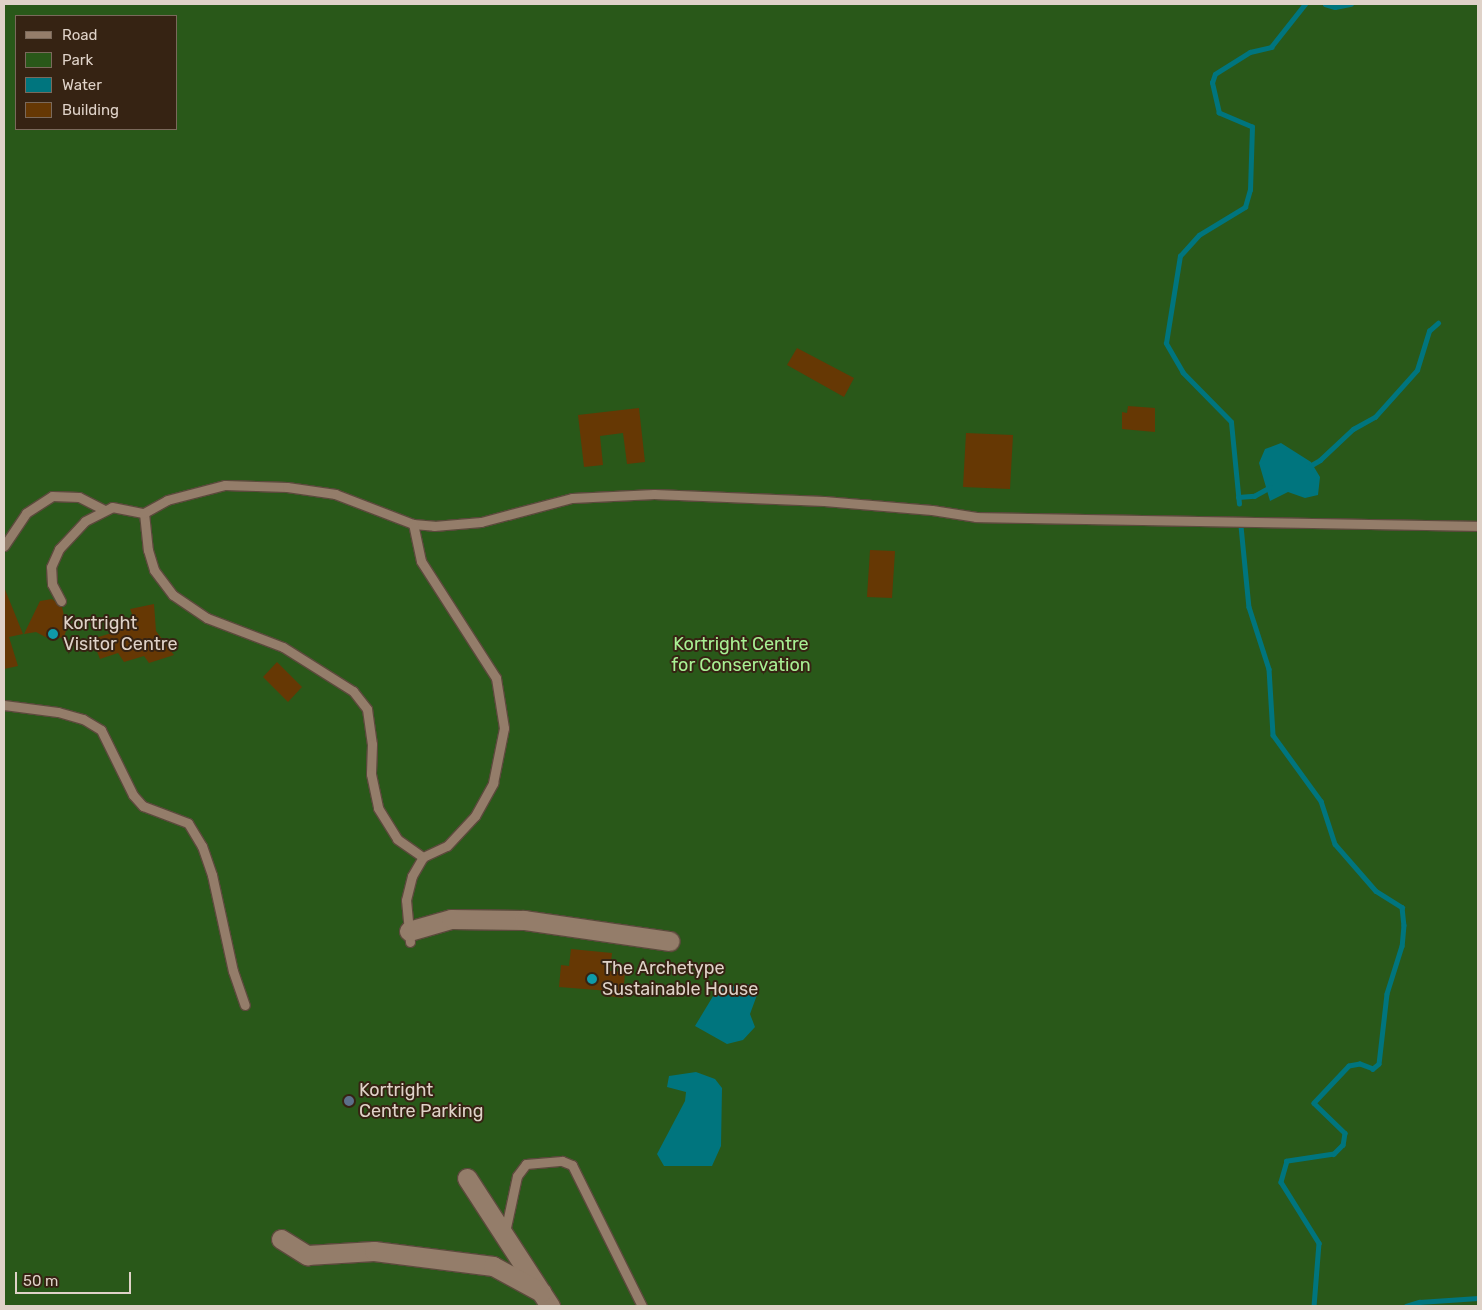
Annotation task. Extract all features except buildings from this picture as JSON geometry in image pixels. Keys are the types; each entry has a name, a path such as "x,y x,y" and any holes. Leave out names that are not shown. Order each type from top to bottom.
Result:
{"street":[{"path":"410,936 451,919 524,920 669,940"},
{"path":"467,1178 546,1299"},
{"path":"281,1239 307,1255 374,1251 493,1266 546,1299"}],"lane":[{"path":"60,601 52,584 51,567 59,549 85,521 104,510 119,508 144,513 167,500 196,490 249,484 335,494 413,524 460,526 572,498 654,494 824,501 932,510 976,517 1478,526"},
{"path":"4,546 26,513 52,496 79,497 104,510"},
{"path":"144,513 148,550 154,570 173,595 207,618 284,646 353,690 367,709 372,744 371,774 378,808 397,839 423,857"},
{"path":"410,936 406,900 412,876 423,857 447,846 475,816 493,783 504,728 496,678 421,561 413,524"},
{"path":"4,705 58,712 83,720 101,730 133,795 144,806 188,823 202,846 212,875 233,971 245,1005"},
{"path":"504,1233 517,1176 526,1164 562,1161 572,1165 642,1306"}],"green space":[{"name":"Kortright Centre for Conservation","path":"4,4 1478,4 1478,1306 4,1306"}],"water":[{"path":"1281,443 1311,462 1320,477 1318,495 1305,498 1288,492 1270,501 1259,463 1265,449"},
{"path":"748,984 757,995 750,1014 755,1027 743,1040 727,1044 695,1026 718,988"},
{"path":"696,1072 715,1079 722,1088 721,1146 712,1166 664,1166 657,1154 685,1101 686,1092 667,1087 669,1076"}],"waterway":[{"path":"1239,504 1231,422 1183,373 1166,343 1180,256 1199,235 1245,207 1250,190 1252,127 1219,113 1212,83 1215,74 1250,52 1271,47 1305,4"},
{"path":"1325,4 1335,7 1351,4"},
{"path":"1308,467 1320,460 1353,429 1375,417 1417,370 1429,331 1438,323"},
{"path":"1238,497 1254,496 1270,487"},
{"path":"1241,526 1249,607 1269,669 1273,735 1321,801 1335,844 1376,891 1402,907 1404,925 1402,946 1387,994 1379,1064 1373,1069 1360,1064 1349,1066 1314,1103 1345,1133 1343,1145 1334,1154 1287,1161 1281,1182 1319,1243 1314,1306"},
{"path":"1406,1306 1419,1302 1478,1298"}],"place":[{"name":"Kortright Visitor Centre","path":"53,634"},
{"name":"The Archetype Sustainable House","path":"592,979"},
{"name":"Kortright Centre Parking","path":"349,1101"}]}
